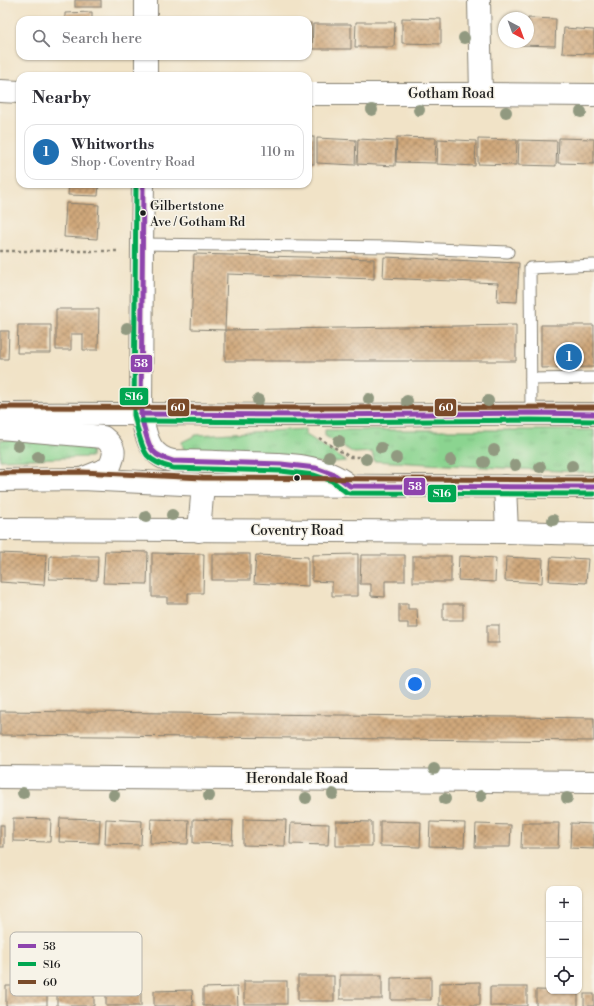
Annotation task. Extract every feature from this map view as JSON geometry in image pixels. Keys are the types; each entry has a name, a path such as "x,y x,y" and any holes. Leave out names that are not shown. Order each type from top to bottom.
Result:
{"main road":[{"path":"146,0 146,16"},
{"path":"479,0 481,94"},
{"path":"146,60 146,72"},
{"path":"0,91 16,92"},
{"name":"Gotham Road","path":"312,94 594,95"},
{"path":"143,188 141,414 149,443 154,451 168,460 173,461 282,464 316,468 335,475 355,486"},
{"path":"0,414 594,414"},
{"path":"0,428 103,437 110,442 114,449 114,458 109,468 82,479"},
{"path":"0,480 82,479 203,485 594,487"},
{"path":"199,531 203,485"},
{"path":"505,486 507,532"},
{"name":"Coventry Road","path":"0,529 507,532 594,534"},
{"name":"Herondale Road","path":"0,777 594,782"}],"lane":[{"path":"142,248 382,247 508,252"},
{"path":"530,413 530,268 594,265"},
{"path":"530,379 594,378"}],"path":[{"path":"0,251 142,248"},
{"path":"313,415 314,435 350,457 362,457 355,486"}],"green space":[{"path":"305,429 305,434 346,461 323,463 184,451 182,442 196,435"},
{"path":"325,430 594,430 594,473 374,461 372,452 354,453 325,436"},
{"path":"0,440 92,443 91,457 0,460"}],"building":[{"path":"75,0 101,0 101,7 75,7"},
{"path":"92,12 92,16 65,16 65,13"},
{"path":"402,18 441,19 441,44 402,43"},
{"path":"534,18 556,19 555,46 534,45"},
{"path":"356,22 395,22 394,47 355,47"},
{"path":"313,24 351,24 351,49 312,49"},
{"path":"564,28 594,30 594,54 562,53"},
{"path":"312,137 314,137 314,164 312,164"},
{"path":"397,137 436,138 435,163 396,162"},
{"path":"317,138 356,140 355,165 317,163"},
{"path":"559,138 594,139 594,164 558,163"},
{"path":"358,139 396,141 395,166 357,164"},
{"path":"438,139 476,141 475,166 437,164"},
{"path":"478,139 517,140 516,165 478,164"},
{"path":"519,140 557,141 556,166 518,165"},
{"path":"69,188 99,188 98,196 68,195"},
{"path":"66,203 99,205 97,239 64,237"},
{"path":"194,254 374,259 374,279 227,274 225,330 191,329"},
{"path":"384,257 519,263 517,302 497,301 498,283 383,278"},
{"path":"56,309 99,309 98,350 83,350 83,334 71,334 71,350 56,350"},
{"path":"18,325 51,325 51,353 17,353"},
{"path":"516,325 516,361 225,361 225,330"},
{"path":"541,325 594,325 594,367 541,368"},
{"path":"0,331 9,331 8,359 0,359"},
{"path":"105,551 148,552 147,584 103,583"},
{"path":"0,553 46,555 44,585 0,582"},
{"path":"152,553 204,554 203,593 188,593 188,603 167,603 167,597 152,597"},
{"path":"212,554 250,554 250,580 212,580"},
{"path":"358,554 358,596 332,596 332,582 312,581 312,555"},
{"path":"256,555 308,557 308,586 254,583"},
{"path":"361,555 405,555 405,581 385,581 385,597 371,596 371,584 360,584"},
{"path":"50,556 98,556 97,580 49,579"},
{"path":"413,556 451,556 451,582 413,582"},
{"path":"459,556 496,558 495,582 458,580"},
{"path":"506,557 543,559 542,583 505,581"},
{"path":"551,557 588,559 586,583 549,581"},
{"path":"399,604 408,604 408,609 417,609 418,628 408,628 408,623 399,623"},
{"path":"443,604 463,604 463,620 443,620"},
{"path":"487,625 499,625 499,643 487,643"},
{"path":"0,711 594,718 594,741 0,735"},
{"path":"13,818 51,819 50,842 13,841"},
{"path":"60,818 100,819 99,843 59,842"},
{"path":"106,819 142,821 141,845 105,844"},
{"path":"151,819 189,820 188,844 150,843"},
{"path":"193,819 233,821 232,844 193,843"},
{"path":"243,819 286,820 285,846 243,845"},
{"path":"336,821 372,822 372,846 336,846"},
{"path":"380,821 421,822 420,847 380,846"},
{"path":"430,822 465,823 464,847 429,846"},
{"path":"291,823 329,824 328,845 290,844"},
{"path":"522,823 559,823 558,848 521,848"},
{"path":"571,823 594,824 594,849 570,848"},
{"path":"476,824 511,825 510,847 475,847"},
{"path":"0,825 4,825 4,847 0,847"},
{"path":"340,975 382,975 382,999 340,999"},
{"path":"298,976 334,976 334,1001 298,1001"},
{"path":"431,977 431,1000 391,1000 391,978"},
{"path":"244,981 287,981 287,1004 244,1004"},
{"path":"480,982 480,1005 439,1006 439,983"},
{"path":"6,986 10,986 10,996 47,996 47,1006 6,1006"},
{"path":"237,987 238,1006 203,1006 203,988"},
{"path":"490,987 527,987 527,1006 490,1006"},
{"path":"192,990 193,1006 154,1006 154,991"},
{"path":"536,990 546,990 546,994 578,994 578,1006 536,1006"},
{"path":"584,994 594,994 594,1006 584,1006"},
{"path":"57,996 94,996 94,1006 57,1006"},
{"path":"106,996 141,996 141,1006 106,1006"}],"transit line":[{"name":"S16","path":"136,188 134,415 142,446 152,460 173,468 281,471 314,475 332,481 349,493 594,494"},
{"name":"58","path":"143,188 141,414 149,444 157,455 173,461 281,464 316,468 335,475 350,486 594,487"},
{"name":"60","path":"0,407 594,407"},
{"name":"58","path":"141,414 594,414"},
{"name":"S16","path":"141,421 594,421"},
{"name":"60","path":"0,473 82,472 203,478 594,480"}],"place":[{"name":"Gilbertstone Ave / Gotham Rd","path":"143,213"},
{"name":"Whitworths","path":"569,357"}]}
